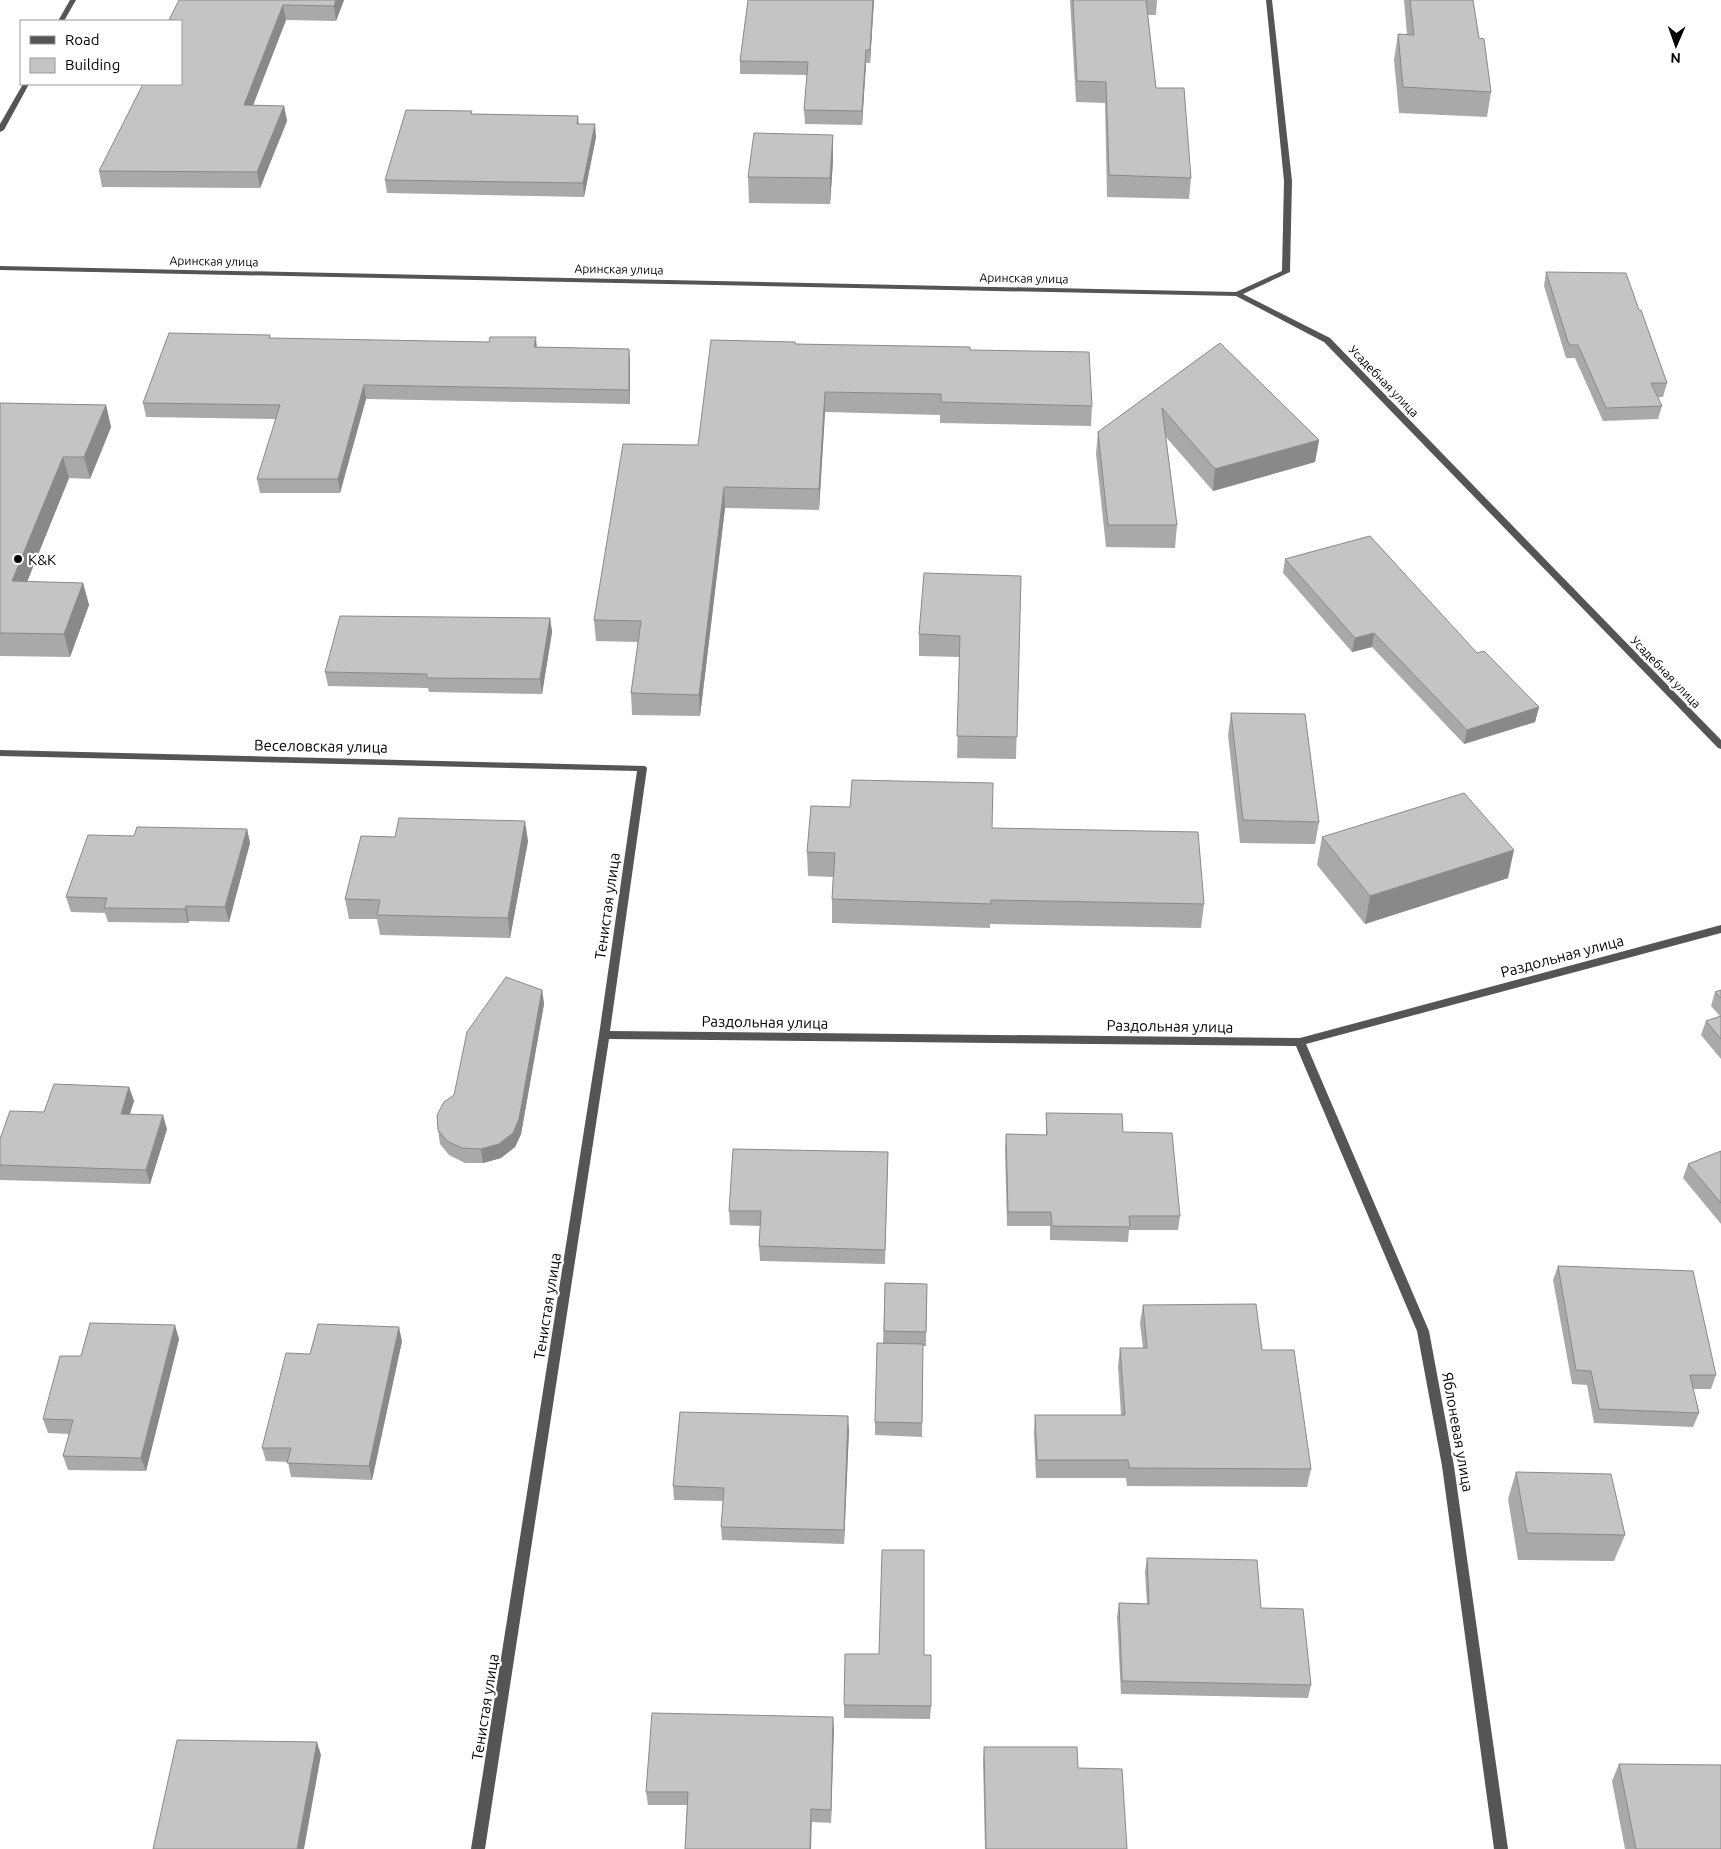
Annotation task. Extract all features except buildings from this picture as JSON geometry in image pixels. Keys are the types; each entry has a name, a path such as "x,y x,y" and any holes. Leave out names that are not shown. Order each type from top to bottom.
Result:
{"street":[{"path":"62,20 73,0"},
{"path":"1237,294 1286,272 1288,181 1269,0"},
{"path":"0,130 25,85"},
{"name":"Аринская улица","path":"0,268 1237,294"},
{"name":"Усадебная улица","path":"1237,294 1327,340 1721,746"},
{"name":"Веселовская улица","path":"0,753 642,768"},
{"name":"Тенистая улица","path":"478,1849 604,1035 642,768"},
{"name":"Раздольная улица","path":"604,1035 1300,1042 1721,929"},
{"name":"Яблоневая улица","path":"1300,1042 1423,1331 1448,1466 1501,1849"}],"place":[{"name":"K&K","path":"18,559"}]}
